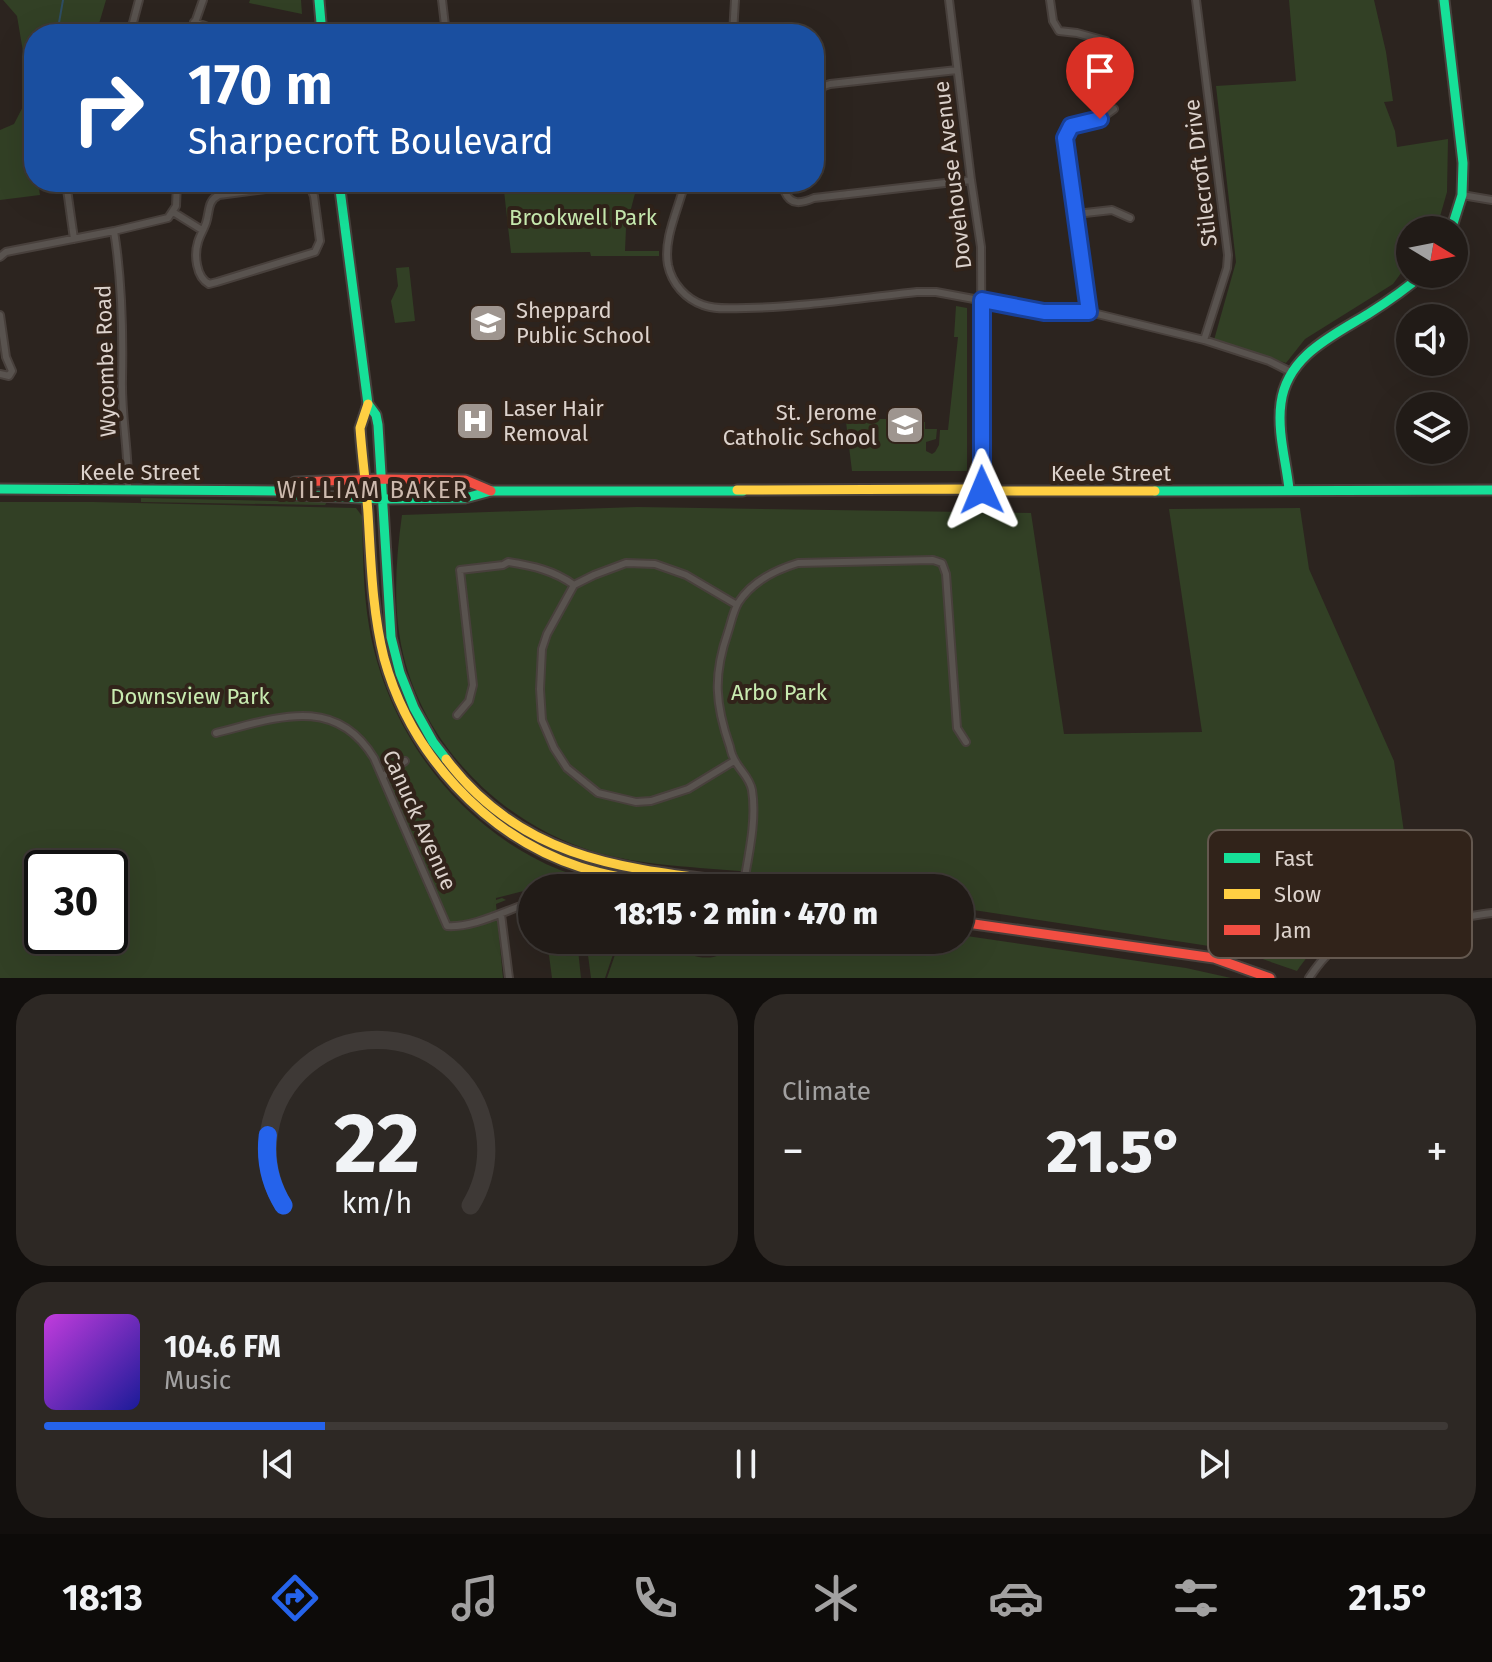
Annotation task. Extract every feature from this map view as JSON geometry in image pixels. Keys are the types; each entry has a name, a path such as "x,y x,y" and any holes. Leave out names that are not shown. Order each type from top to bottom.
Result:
{"main road":[{"path":"319,0 321,24"},
{"path":"1444,0 1463,163 1462,195 1455,216"},
{"path":"340,192 368,404 377,420 391,636 399,670 411,700 446,761 494,809 522,829 577,855 609,864 670,874"},
{"path":"1289,489 1281,406 1291,372 1320,341 1407,288"},
{"path":"368,404 360,428 373,591 379,637 405,713 438,765 489,818 532,846 578,866 609,874"},
{"name":"Keele Street","path":"279,491 295,482 381,479 465,480 491,491"},
{"name":"Keele Street","path":"0,489 279,491 295,495 383,499 465,498 491,491 1492,490"},
{"path":"974,924 1208,957"},
{"path":"1214,958 1270,978"}],"street":[{"path":"133,24 139,0"},
{"path":"200,24 194,22 203,0"},
{"path":"442,0 445,24"},
{"path":"734,24 735,0"},
{"name":"Dovehouse Avenue","path":"949,0 981,247 982,490"},
{"path":"1050,0 1053,21 1059,31 1106,41"},
{"name":"Stilecroft Drive","path":"1196,0 1228,255 1227,268 1204,340"},
{"path":"824,86 957,70"},
{"path":"1089,312 1065,138 1071,126 1100,119 1114,109"},
{"path":"785,192 791,201 800,203 814,198 971,180"},
{"path":"67,192 74,239"},
{"path":"0,257 6,252 168,218 173,212 177,192"},
{"path":"245,192 219,195 210,204 197,243 199,272 209,284 315,252 320,241 312,192"},
{"path":"682,192 667,247 668,261 677,286 702,305 719,308 789,307 926,292 1044,312 1089,312 1204,340 1269,361 1291,372"},
{"path":"1462,195 1492,200"},
{"path":"1076,214 1112,210 1130,218"},
{"path":"173,212 202,230"},
{"name":"Wycombe Road","path":"114,231 122,308 128,489"},
{"path":"0,315 6,357 12,371 9,376 0,374"},
{"path":"745,874 752,821 752,793 749,780 734,761 719,704 717,678 724,643 737,605 760,580 798,563 939,561 946,574 957,728 966,742"},
{"path":"457,715 469,701 473,685 460,570 508,562 550,571 574,585"},
{"path":"734,761 674,796 644,802 598,793 567,768 554,748 544,727 540,689 544,641 568,593 574,585 618,566 645,563 678,571 737,605"},
{"name":"Canuck Avenue","path":"216,733 270,719 305,715 333,720 347,727 367,746 383,776 447,926 455,927 501,914"},
{"path":"383,776 405,761"},
{"path":"509,978 501,914 518,907"},
{"path":"1472,915 1492,913"},
{"path":"1309,978 1325,958"}],"green space":[{"path":"3,0 106,0 99,24 24,24 24,57 17,16"},
{"path":"250,0 301,0 302,14 249,3"},
{"path":"1289,0 1374,0 1393,101 1384,102 1395,131 1397,147 1448,139 1447,192 1440,216 1396,216 1396,280 1393,284 1305,339 1286,363 1214,340 1236,262 1216,86 1296,81"},
{"path":"24,105 24,192 40,192 40,195 0,200 0,130 14,124"},
{"name":"Brookwell Park","path":"504,192 635,192 626,228 625,251 659,251 659,256 591,256 590,252 511,253"},
{"path":"409,267 415,321 395,323 391,301 398,286 396,268"},
{"path":"956,306 967,308 967,471 852,471 846,422 850,419 925,422 925,429 937,429 936,439 926,442 926,451 935,452 940,430 948,430 958,337 954,337"},
{"path":"141,498 327,502 325,505 141,502"},
{"name":"Downsview Park","path":"0,502 356,508 362,516 366,599 378,665 392,703 411,739 433,772 460,803 490,829 524,852 572,874 518,874 518,892 496,898 506,900 496,904 503,978 0,978"},
{"name":"Arbo Park","path":"637,507 1031,513 1064,734 1202,732 1169,509 1300,508 1309,569 1394,761 1404,830 1208,830 1208,946 974,910 974,874 760,874 630,860 592,851 555,837 490,794 462,766 438,734 419,700 405,663 396,596 402,515"},
{"path":"974,937 1186,968 1231,978 607,978 615,954 974,954"},
{"path":"549,954 578,954 581,978 552,978"},
{"path":"588,954 613,954 605,978 591,978"},
{"name":"Arbo Park","path":"1259,958 1307,958 1297,971"}],"waterway":[{"path":"59,24 63,0"}],"traffic: fast":[{"path":"319,0 321,24"},
{"path":"1444,0 1463,163 1462,195 1455,216"},
{"path":"340,192 368,404 376,415 378,425 391,637 400,673 414,708 446,759"},
{"path":"1289,489 1280,414 1285,387 1292,372 1326,339 1406,288"},
{"path":"0,489 279,491 295,495 383,499 465,498 491,491 743,491"},
{"path":"1155,491 1492,490"}],"traffic: slow":[{"path":"368,404 360,428 377,622 384,658 412,726 432,758 456,786 513,835 545,853 606,874"},
{"path":"737,490 1155,491"},
{"path":"446,759 480,796 516,825 555,845 596,859 671,874"}],"traffic: jam":[{"path":"279,491 295,482 381,479 465,480 491,491"},
{"path":"974,924 1208,957"},
{"path":"1214,958 1270,978"}],"place":[{"name":"Sheppard Public School","path":"488,323"},
{"name":"Laser Hair Removal","path":"475,421"},
{"name":"St. Jerome Catholic School","path":"905,425"}],"district":[{"name":"WILLIAM BAKER","path":"373,490"}],"route":[{"path":"982,490 982,300 1044,312 1089,312 1065,138 1071,126 1100,119"}]}
